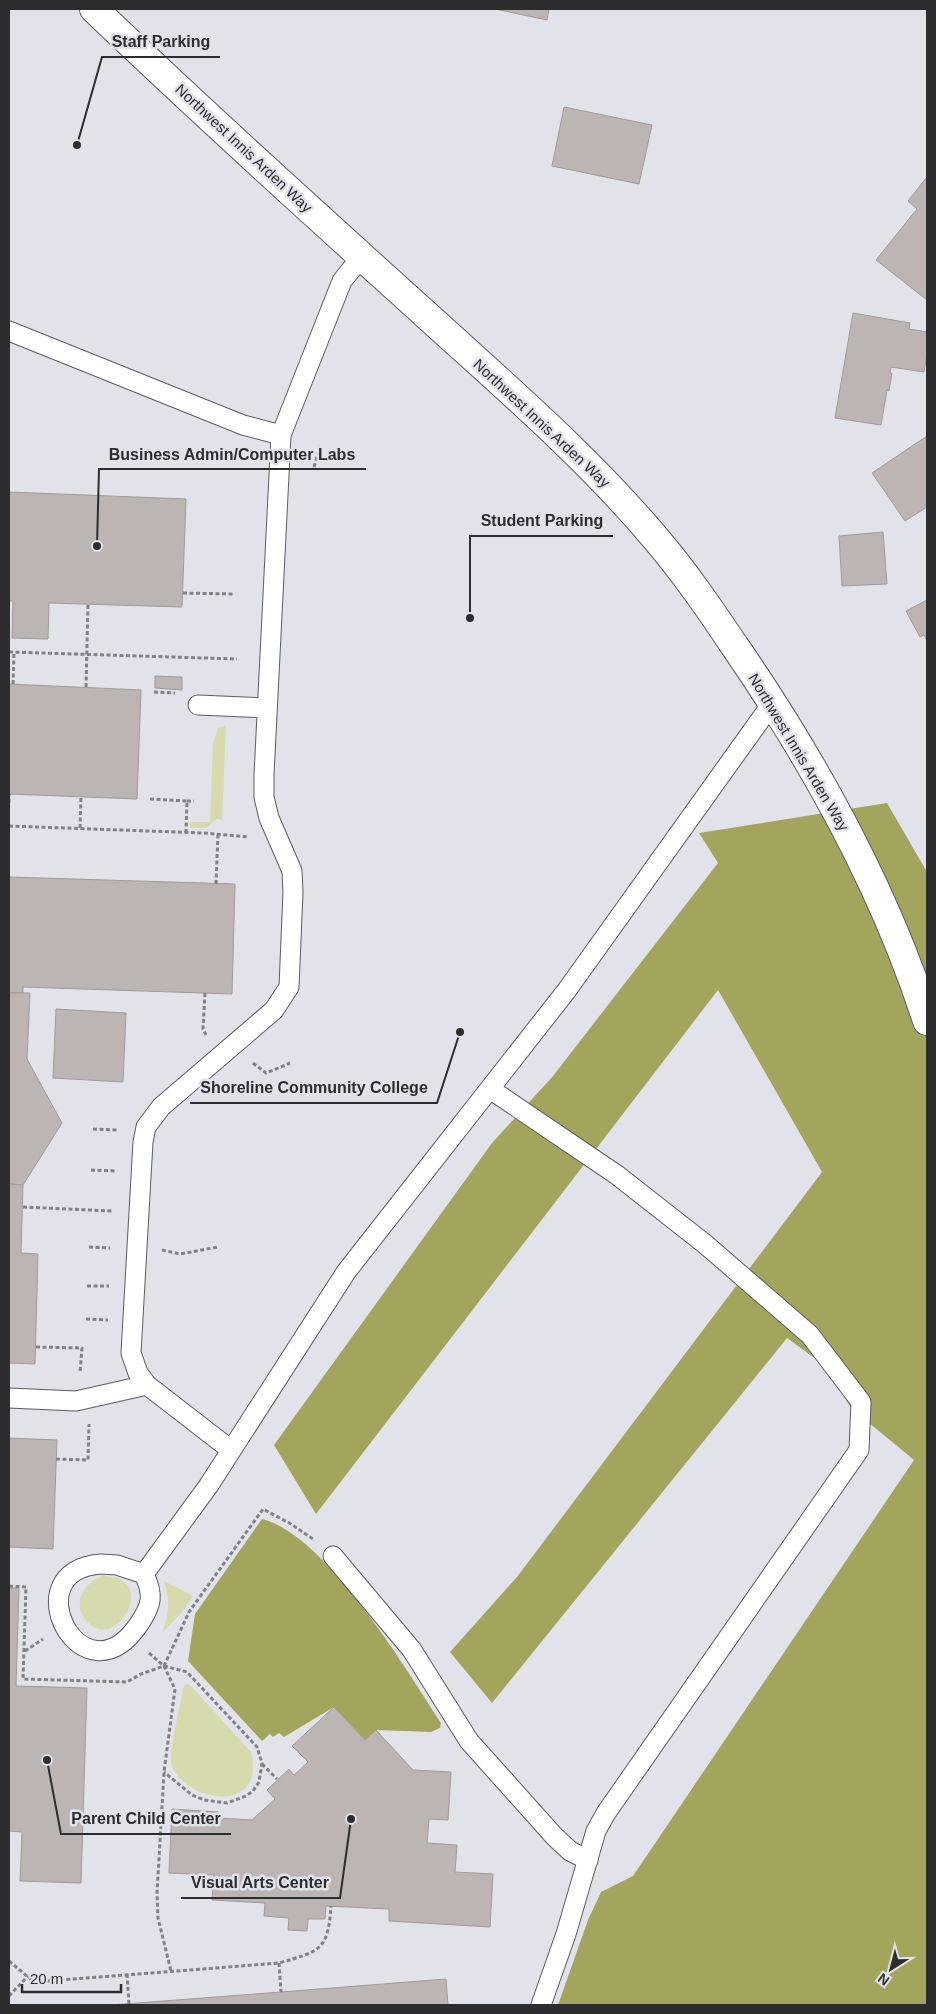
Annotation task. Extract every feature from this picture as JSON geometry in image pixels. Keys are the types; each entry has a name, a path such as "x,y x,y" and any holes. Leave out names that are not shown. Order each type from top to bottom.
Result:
{"street":[{"name":"Northwest Innis Arden Way","path":"94,9 531,410 616,494 658,540 689,580 774,702 816,774 856,849 897,938 927,1021"}],"lane":[{"path":"231,1450 147,1385 138,1373 131,1353 144,1131 162,1107 274,1010 286,995 289,987 293,892 292,870 277,839 264,797 266,708 281,435 342,280 362,256"},
{"path":"9,332 243,424 281,435"},
{"path":"144,1574 209,1485 346,1272 412,1185 567,990 774,702"},
{"path":"198,705 266,708"},
{"path":"490,1089 617,1174 705,1244 810,1335 861,1402 859,1450 606,1813 596,1831 566,1934 542,2005"},
{"path":"9,1398 76,1401 147,1385"},
{"path":"333,1556 412,1650 470,1740 554,1836 570,1851 588,1860"},
{"path":"101,1564 117,1565 144,1574 151,1588 149,1608 123,1644 102,1652 92,1650 72,1637 64,1626 57,1606 61,1588 72,1574 79,1568 101,1564"}],"path":[{"path":"314,467 320,446"},
{"path":"183,592 234,594"},
{"path":"86,687 88,604"},
{"path":"9,652 236,660"},
{"path":"13,684 14,652"},
{"path":"154,692 182,693"},
{"path":"9,794 9,803"},
{"path":"80,828 82,796"},
{"path":"150,799 194,801"},
{"path":"186,832 187,801"},
{"path":"9,826 186,832 277,839"},
{"path":"216,884 218,834"},
{"path":"204,993 203,1029 206,1036"},
{"path":"246,1058 266,1073 290,1063"},
{"path":"93,1129 122,1130"},
{"path":"92,1170 97,1170"},
{"path":"23,1207 95,1210"},
{"path":"163,1250 180,1254 218,1246"},
{"path":"88,1247 94,1247"},
{"path":"87,1286 92,1286"},
{"path":"86,1319 91,1319"},
{"path":"36,1347 82,1348"},
{"path":"56,1459 88,1460 89,1427"},
{"path":"164,1666 189,1612 263,1509 291,1524 333,1556"},
{"path":"9,1586 26,1587"},
{"path":"164,1666 187,1672 257,1746 262,1763 259,1782 253,1791 246,1796 227,1803 204,1800 192,1795 164,1772"},
{"path":"164,1666 175,1689 164,1772 158,1913 171,1971"},
{"path":"262,1763 278,1779"},
{"path":"9,1961 34,1982 279,1963 306,1955 324,1944 330,1929 331,1906"},
{"path":"279,1963 282,1992"},
{"path":"127,1974 130,2004"},
{"path":"9,1996 28,1976"}],"green space":[{"path":"226,725 222,820 216,819 206,828 190,828 190,822 210,822 213,743 218,728"},
{"path":"887,803 927,872 927,2005 558,2005 588,1920 601,1892 633,1876 914,1460 851,1408 824,1365 787,1338 492,1703 450,1652 517,1577 822,1172 718,990 316,1514 274,1445 492,1143 553,1076 718,863 699,833"},
{"path":"262,1519 286,1530 312,1550 337,1576 386,1639 441,1723 440,1728 431,1732 376,1730 365,1740 334,1707 284,1737 279,1733 273,1737 270,1734 262,1741 188,1661 195,1614"},
{"path":"103,1576 121,1580 129,1589 131,1600 127,1612 119,1623 108,1629 96,1628 85,1619 80,1606 80,1599 86,1587"},
{"path":"164,1581 193,1596 184,1610 162,1633 168,1607"},
{"path":"187,1684 192,1687 251,1752 252,1773 246,1787 235,1795 220,1796 204,1793 189,1786 177,1775 171,1762 172,1747 184,1686"}],"building":[{"path":"495,9 549,9 547,20"},
{"path":"564,107 652,125 639,184 552,166"},
{"path":"927,177 927,300 876,260 917,209 908,201"},
{"path":"853,313 910,323 909,329 927,332 927,353 924,372 891,367 889,391 887,390 881,425 835,418"},
{"path":"927,436 927,507 905,521 872,473"},
{"path":"9,492 186,499 182,607 49,603 48,639 12,638 13,601 9,601"},
{"path":"883,532 887,584 842,586 839,536"},
{"path":"927,600 927,641 924,635 920,637 906,611"},
{"path":"155,676 182,677 182,690 155,688"},
{"path":"9,684 141,690 137,799 9,794"},
{"path":"9,877 235,884 232,994 23,987 23,993 9,993"},
{"path":"9,993 30,993 27,1059 62,1123 23,1185 9,1184"},
{"path":"56,1009 126,1013 123,1082 53,1078"},
{"path":"9,1184 23,1185 21,1253 38,1254 35,1364 9,1363"},
{"path":"9,1438 57,1440 53,1549 9,1547"},
{"path":"9,1588 19,1588 16,1686 87,1688 81,1883 20,1881 22,1832 9,1831"},
{"path":"334,1707 365,1740 376,1730 413,1770 451,1772 448,1820 429,1819 427,1843 457,1845 455,1872 493,1874 490,1927 389,1921 389,1909 326,1906 325,1919 308,1919 307,1931 288,1930 289,1918 264,1916 265,1903 212,1900 214,1875 169,1873 172,1809 218,1812 218,1818 252,1820 275,1799 267,1790 289,1769 294,1775 308,1762 292,1746"},
{"path":"446,1979 448,2005 111,2005 281,1992"}],"place":[{"name":"Staff Parking","path":"77,145"},
{"name":"Business Admin/Computer Labs","path":"97,546"},
{"name":"Student Parking","path":"470,618"},
{"name":"Shoreline Community College","path":"460,1032"},
{"name":"Parent Child Center","path":"47,1760"},
{"name":"Visual Arts Center","path":"351,1819"}]}
